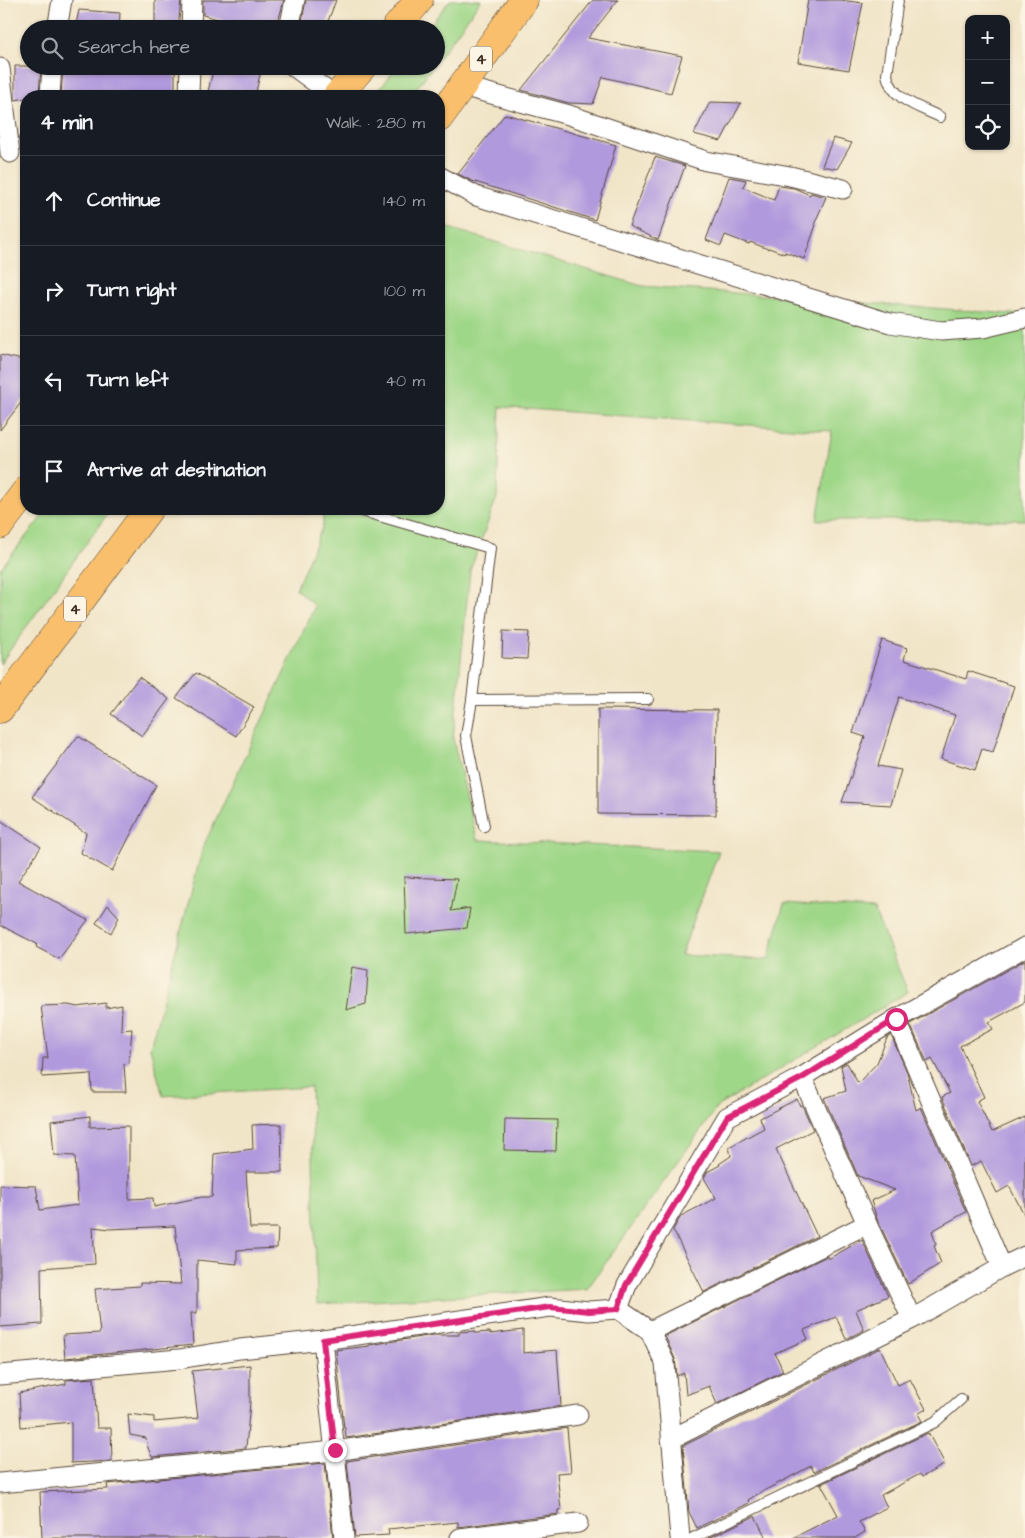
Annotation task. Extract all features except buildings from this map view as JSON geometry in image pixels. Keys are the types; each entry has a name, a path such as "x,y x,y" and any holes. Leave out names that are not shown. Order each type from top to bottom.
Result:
{"highway":[{"path":"402,20 419,0"},
{"name":"4","path":"445,110 524,0"},
{"path":"341,90 355,75"},
{"path":"0,524 20,499"},
{"name":"4","path":"0,709 145,515"}],"street":[{"path":"59,20 62,0"},
{"path":"191,20 192,0"},
{"path":"291,20 295,0"},
{"path":"0,68 12,153"},
{"path":"50,90 51,75"},
{"path":"189,90 190,75"},
{"path":"306,75 327,90"},
{"path":"462,86 569,115 706,161 790,176 843,189"},
{"path":"445,179 476,196 890,323 941,332 982,328 1025,318"},
{"path":"618,1309 626,1285 727,1117 802,1078 896,1019 1025,947"},
{"path":"896,1019 1002,1267"},
{"path":"802,1078 912,1319"},
{"path":"650,1331 867,1224"},
{"path":"671,1439 912,1319 1002,1267 1025,1256"},
{"path":"0,1375 179,1359 550,1307 589,1311 618,1309 650,1331 665,1363 680,1538"},
{"path":"323,1340 344,1538"},
{"path":"0,1483 335,1450 578,1415"},
{"path":"460,1538 578,1523"}],"lane":[{"path":"898,0 887,75 889,84 898,96 940,117"},
{"path":"377,515 490,548 466,736 484,826"},
{"path":"472,700 648,699"},
{"path":"693,1538 935,1422 961,1399"}],"green space":[{"path":"450,0 481,0 445,50 445,20 434,20"},
{"path":"391,75 426,75 415,90 379,90"},
{"path":"445,227 642,286 1025,315 1025,520 817,520 832,431 500,407 497,497 470,571 453,739 477,840 719,851 681,955 768,960 784,904 874,910 908,992 718,1106 587,1289 317,1304 311,1087 163,1096 150,1048 203,847 315,606 296,589 323,525 323,515 445,515"},
{"path":"43,515 107,515 0,664 0,569"}],"route":[{"path":"335,1450 323,1340 550,1307 589,1311 618,1309 626,1285 727,1117 802,1078 896,1019"}]}
